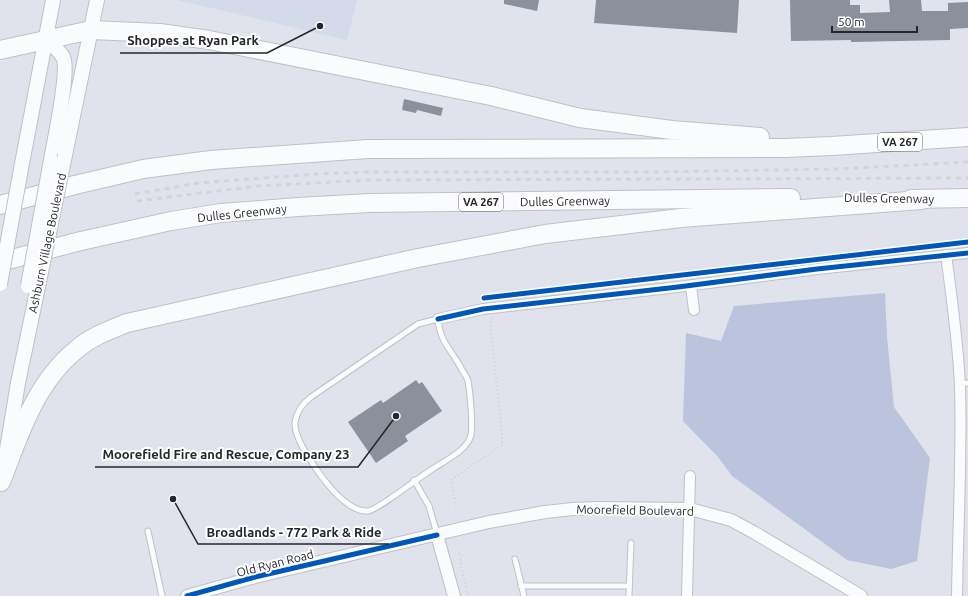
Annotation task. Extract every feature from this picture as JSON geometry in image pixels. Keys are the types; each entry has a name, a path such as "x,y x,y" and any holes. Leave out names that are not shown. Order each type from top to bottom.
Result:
{"highway":[{"path":"0,50 91,30 160,33 209,40 492,96 580,118 672,130 793,140 832,146"},
{"name":"VA 267","path":"0,205 75,185 144,169 210,160 368,149 785,148 968,137"},
{"name":"Dulles Greenway","path":"0,262 88,239 171,221 221,213 298,207 370,203 837,197 922,200 968,198"},
{"path":"0,484 25,419 39,394 58,367 76,349 127,322 418,258 545,234 681,218 922,200"}],"main road":[{"path":"0,284 54,0"},
{"name":"Ashburn Village Boulevard","path":"0,484 34,284 66,156 97,0"},
{"path":"34,284 51,160 66,74 64,58 57,48 46,40"}],"street":[{"path":"438,319 483,309 691,286 817,269 968,253"},
{"path":"946,255 964,384 960,428 957,596"},
{"path":"691,286 694,310"},
{"path":"686,596 690,476"},
{"name":"Moorefield Boulevard","path":"437,535 489,522 573,509 690,509 731,520 861,596"},
{"path":"437,535 454,596"},
{"name":"Old Ryan Road","path":"193,595 255,577 437,535"}],"lane":[{"path":"438,319 441,337 468,380 472,425 471,437 465,446 455,454 414,480 379,506 371,510 363,511 354,508 333,490 307,453 297,435 295,422 300,408 311,397 418,324 438,319"},
{"path":"414,480 430,506 437,535"},
{"path":"148,532 162,596"},
{"path":"629,596 631,543"},
{"path":"515,559 524,596"},
{"path":"521,586 629,586"}],"path":[{"path":"456,507 451,480 502,446 502,432 490,324 493,315"},
{"path":"459,553 462,555 460,562 468,596"}],"shaded area":[{"path":"177,0 357,0 347,40"},
{"path":"885,293 887,337 894,407 930,458 917,561 891,569 847,560 732,476 718,457 683,421 686,333 721,341 734,306"}],"building":[{"path":"504,0 539,0 537,11 504,4"},
{"path":"596,0 739,0 737,33 594,23"},
{"path":"790,0 850,0 850,5 860,5 860,13 890,12 889,0 921,0 922,11 948,11 948,3 968,2 968,28 950,29 950,40 851,42 851,40 791,41"},
{"path":"404,99 443,108 441,116 417,110 416,113 402,110"},
{"path":"416,380 419,384 422,382 442,411 405,436 408,441 376,463 348,422 381,400 383,403"}],"railway":[{"path":"135,194 198,183 316,174 371,172 652,172 838,169 968,162"},
{"path":"137,201 258,186 371,180 968,178"}],"cycle path":[{"path":"484,298 968,242"},
{"path":"438,319 483,309 678,287 817,269 968,253"},
{"path":"187,596 255,577 437,535"}],"place":[{"name":"Shoppes at Ryan Park","path":"320,26"},
{"name":"Moorefield Fire and Rescue, Company 23","path":"396,416"},
{"name":"Broadlands - 772 Park & Ride","path":"173,499"}]}
